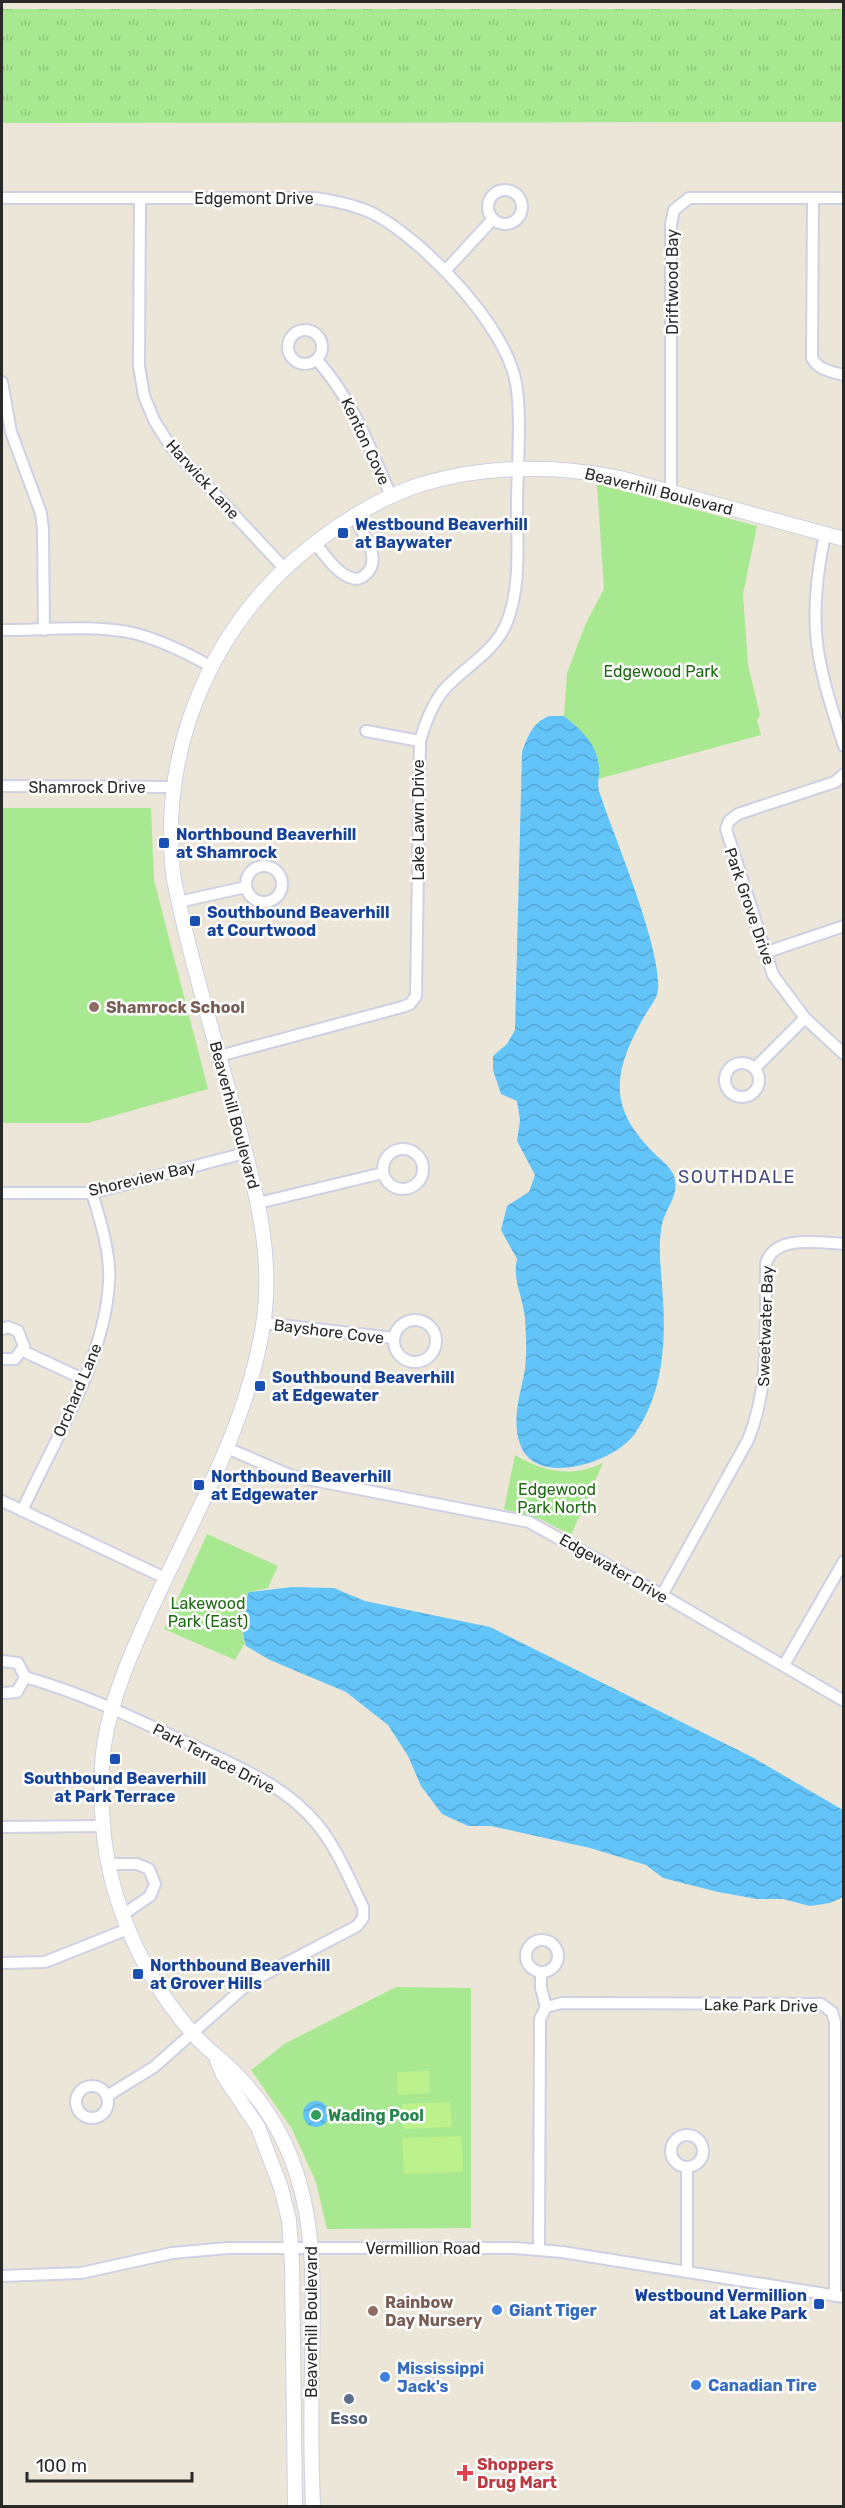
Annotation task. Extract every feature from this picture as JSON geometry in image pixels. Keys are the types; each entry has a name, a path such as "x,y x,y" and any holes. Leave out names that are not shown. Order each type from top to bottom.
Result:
{"street":[{"name":"Edgemont Drive","path":"2,198 315,198 344,202 374,214 396,227 445,272 495,332 507,356 516,383 518,468"},
{"name":"Harwick Lane","path":"140,198 139,366 144,396 155,422 171,447 284,568"},
{"name":"Driftwood Bay","path":"671,493 671,224 674,210 689,198 843,198"},
{"path":"813,198 813,358 814,363 825,370 843,375"},
{"path":"445,272 493,219"},
{"name":"Kenton Cove","path":"317,360 339,384 351,404 391,496"},
{"path":"2,382 11,432 41,513 44,630"},
{"name":"Beaverhill Boulevard","path":"313,2506 312,2248 300,2182 285,2144 253,2093 232,2069 217,2060 192,2033 146,1968 128,1929 109,1864 103,1826 101,1766 123,1672 227,1448 249,1388 264,1323 268,1265 258,1203 178,902 169,835 173,787 181,744 210,666 250,606 284,568 315,543 353,516 391,496 461,475 518,468 582,471 843,539"},
{"name":"Lake Lawn Drive","path":"219,1056 402,1007 410,1004 416,996 420,741 428,716 438,698 494,644 506,625 514,601 518,468"},
{"path":"315,543 343,573 352,579 362,578 370,571 373,564 372,552 353,516"},
{"path":"825,534 815,581 814,630 821,675 843,746"},
{"path":"2,630 111,630 136,634 210,666"},
{"path":"366,731 420,741"},
{"name":"Park Grove Drive","path":"843,774 835,782 738,814 729,821 726,829 764,953 773,975 805,1018 843,1054"},
{"name":"Shamrock Drive","path":"2,786 173,787"},
{"path":"178,902 246,887"},
{"path":"764,953 843,926"},
{"path":"754,1068 805,1018"},
{"name":"Shoreview Bay","path":"2,1193 92,1193 246,1153"},
{"path":"258,1203 383,1173"},
{"name":"Orchard Lane","path":"22,1510 96,1352 106,1311 109,1279 92,1193"},
{"name":"Sweetwater Bay","path":"662,1595 748,1440 757,1419 763,1394 766,1263 769,1253 777,1247 792,1243 843,1244"},
{"name":"Bayshore Cove","path":"264,1323 394,1338"},
{"path":"2,1329 8,1327 18,1331 24,1340 23,1351 15,1359 2,1359"},
{"path":"23,1351 83,1380"},
{"name":"Edgewater Drive","path":"227,1448 292,1476 529,1522 662,1595 843,1701"},
{"path":"2,1501 165,1578"},
{"path":"784,1665 843,1561"},
{"name":"Park Terrace Drive","path":"2,1662 18,1663 25,1677 76,1692 113,1707 266,1781 292,1799 316,1823 332,1847 363,1907 363,1918 357,1926 250,1982 142,2077 106,2096"},
{"path":"2,1693 17,1692 25,1677"},
{"path":"2,1827 103,1826"},
{"path":"109,1864 137,1864 149,1869 155,1884 150,1896 124,1914"},
{"path":"2,1963 45,1962 128,1929"},
{"path":"539,2249 540,2019 546,2007 541,1988 541,1972"},
{"name":"Lake Park Drive","path":"546,2007 562,2003 815,2003 829,2008 836,2022 839,2297"},
{"name":"Beaverhill Boulevard","path":"217,2060 223,2075 258,2127 269,2153 281,2188 292,2248 295,2506"},
{"path":"687,2167 687,2272"},
{"name":"Vermillion Road","path":"2,2276 81,2273 194,2250 539,2249 839,2297"}],"green space":[{"path":"2,9 843,9 843,122 2,123"},
{"name":"Edgewood Park","path":"597,484 757,526 743,594 748,665 760,715 757,720 761,735 598,779 599,769 595,751 579,729 564,716 567,673 586,623 604,589"},
{"name":"Shamrock School","path":"2,808 151,808 154,880 208,1089 88,1123 2,1123"},
{"name":"Edgewood Park North","path":"515,1455 537,1466 569,1472 592,1468 603,1463 571,1535 540,1519 504,1509"},
{"name":"Lakewood Park (East)","path":"207,1534 278,1566 268,1588 249,1592 242,1617 245,1643 235,1660 164,1629"},
{"path":"396,1987 471,1988 471,2228 327,2229 316,2182 292,2129 251,2070 286,2043"},
{"path":"430,2071 430,2093 398,2095 397,2072"},
{"path":"450,2102 452,2127 403,2129 402,2104"},
{"path":"462,2136 463,2172 404,2174 402,2138"}],"water":[{"path":"549,716 564,716 592,744 598,758 599,791 637,895 654,954 658,978 657,995 626,1054 621,1073 620,1093 627,1118 648,1147 670,1169 675,1183 674,1195 662,1224 660,1252 664,1335 660,1371 650,1405 643,1421 623,1446 592,1462 574,1467 557,1468 541,1465 528,1457 517,1434 518,1406 526,1363 525,1318 516,1274 517,1259 501,1230 507,1206 529,1192 535,1175 517,1141 520,1120 517,1101 501,1094 493,1070 493,1056 507,1044 515,1030 522,752 529,735 538,722"},
{"path":"292,1587 334,1588 365,1601 490,1627 752,1757 843,1810 843,1897 830,1903 810,1906 783,1899 757,1899 718,1892 663,1878 646,1865 590,1848 491,1826 468,1826 442,1814 421,1786 408,1756 388,1725 346,1692 270,1660 246,1646 242,1619 249,1592"},
{"name":"Wading Pool","path":"316,2101 325,2105 329,2114 325,2123 316,2127 307,2123 303,2114 307,2105"}],"place":[{"name":"Westbound Beaverhill at Baywater","path":"343,533"},
{"name":"Northbound Beaverhill at Shamrock","path":"164,843"},
{"name":"Southbound Beaverhill at Courtwood","path":"195,921"},
{"name":"Shamrock School","path":"94,1007"},
{"name":"Southbound Beaverhill at Edgewater","path":"260,1386"},
{"name":"Northbound Beaverhill at Edgewater","path":"199,1485"},
{"name":"Southbound Beaverhill at Park Terrace","path":"115,1759"},
{"name":"Northbound Beaverhill at Grover Hills","path":"138,1974"},
{"name":"Wading Pool","path":"316,2115"},
{"name":"Westbound Vermillion at Lake Park","path":"819,2304"},
{"name":"Giant Tiger","path":"497,2310"},
{"name":"Rainbow Day Nursery","path":"373,2311"},
{"name":"Mississippi Jack's","path":"385,2377"},
{"name":"Canadian Tire","path":"696,2385"},
{"name":"Esso","path":"349,2399"},
{"name":"Shoppers Drug Mart","path":"465,2473"}],"district":[{"name":"SOUTHDALE","path":"737,1177"}]}
